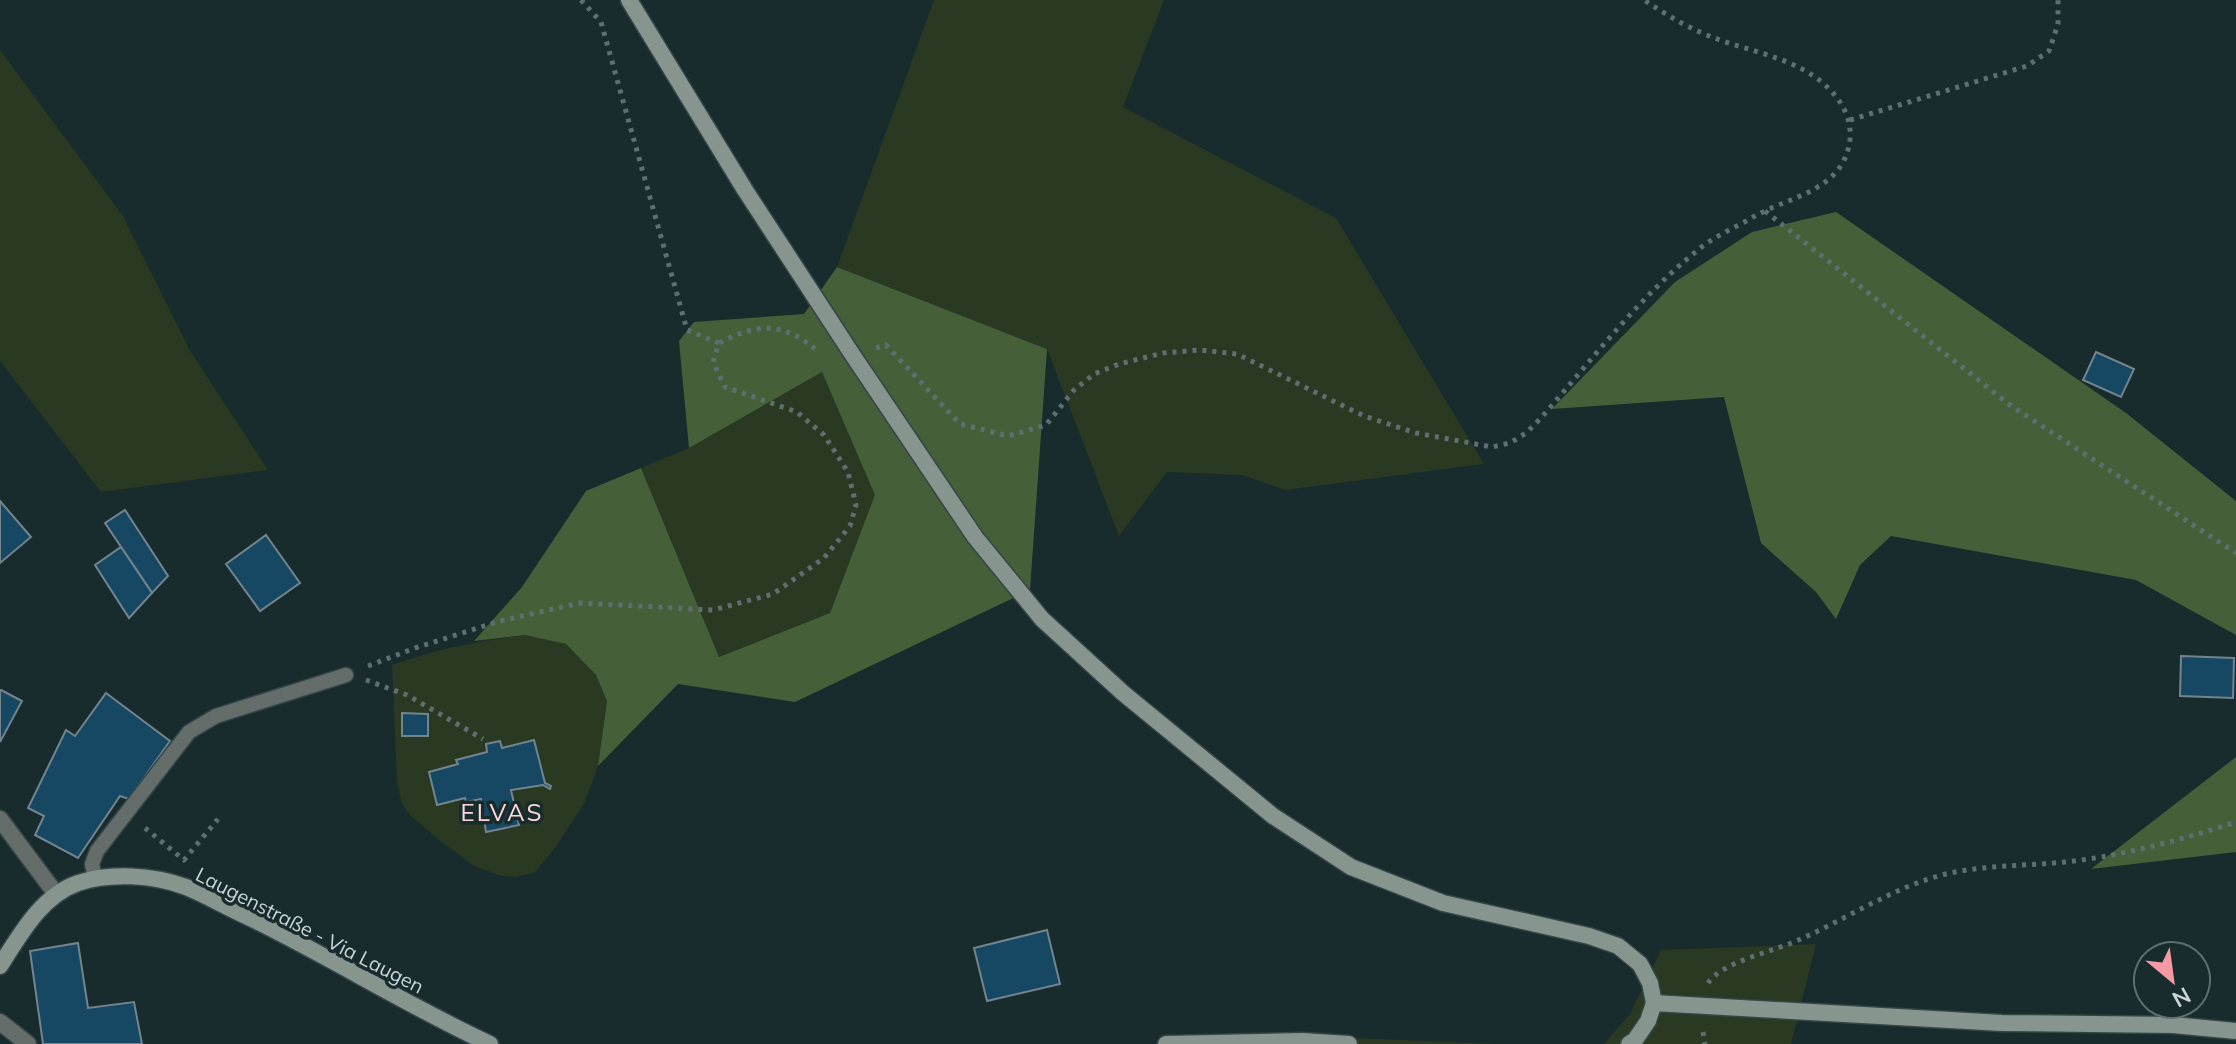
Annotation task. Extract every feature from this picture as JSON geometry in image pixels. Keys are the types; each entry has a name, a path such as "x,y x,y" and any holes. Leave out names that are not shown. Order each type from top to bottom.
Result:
{"street":[{"path":"629,0 745,190 852,354 975,537 1042,619 1123,693 1273,816 1351,867 1443,903 1589,936 1618,946 1640,964 1650,983 1654,1003 1648,1021 1629,1044"},
{"path":"0,819 56,894"},
{"name":"Laugenstraße - Via Laugen","path":"0,966 27,924 56,894 95,878 130,876 185,886 490,1044"},
{"path":"1654,1003 2002,1023 2173,1025 2236,1031"},
{"path":"0,1022 28,1044"},
{"path":"1166,1044 1302,1041 1349,1044"}],"lane":[{"path":"95,878 92,864 97,851 189,732 216,716 346,675"}],"path":[{"path":"581,0 601,22 687,330 719,343"},
{"path":"346,675 415,648 500,621 580,603 713,610 773,594 824,558 850,526 856,505 848,472 824,435 797,412 725,387 713,362 719,343 742,331 782,328 806,341 828,361 886,345 960,424 1008,436 1046,425 1074,390 1094,374 1163,353 1200,350 1237,354 1364,416 1416,433 1492,447 1510,443 1526,433 1630,314 1699,248 1824,183 1841,166 1851,143 1850,120 1840,101 1813,77 1794,66 1707,35 1644,0"},
{"path":"1850,120 2027,66 2049,51 2058,24 2058,0"},
{"path":"1765,211 2010,405 2236,553"},
{"path":"346,675 407,695 483,739"},
{"path":"126,813 184,860 218,819"},
{"path":"1705,1007 1704,988 1712,976 1726,968 1792,943 1888,897 1948,873 2001,865 2066,862 2184,839 2236,822"},
{"path":"1703,1031 1705,1044"}],"green space":[{"path":"934,0 1164,0 1123,107 1336,218 1484,464 1285,490 1242,475 1167,472 1119,536 1047,349 837,267"},
{"path":"0,50 123,216 189,349 268,470 101,492 0,361"},
{"path":"1836,212 2126,413 2236,501 2236,635 2136,580 1891,536 1860,565 1836,619 1816,592 1761,543 1724,397 1552,409 1675,282 1752,232"},
{"path":"837,267 1047,349 1030,590 795,702 678,684 598,766 607,701 596,675 566,644 525,635 474,641 522,587 586,491 641,468 719,657 830,613 875,495 822,372 689,448 679,341 694,322 804,314"},
{"path":"822,372 876,495 830,613 719,657 641,468 689,448"},
{"path":"525,635 566,644 596,675 607,701 598,766 585,802 535,872 516,877 501,876 474,866 439,840 402,804 397,783 392,665 458,646"},
{"path":"2236,757 2236,852 2091,869"},
{"path":"1816,944 1791,1044 1604,1044 1630,1014 1661,950"},
{"path":"1358,1038 1496,1044 1357,1044"}],"building":[{"path":"2096,352 2134,369 2121,397 2083,380"},
{"path":"0,501 31,537 0,563"},
{"path":"125,510 168,576 152,593 105,523"},
{"path":"266,535 300,583 260,611 226,564"},
{"path":"121,547 152,593 129,618 95,565"},
{"path":"2181,656 2234,658 2233,698 2180,696"},
{"path":"0,692 22,701 0,742"},
{"path":"106,693 170,741 129,799 120,796 78,858 35,835 44,816 28,808 66,730 75,736"},
{"path":"402,713 428,714 428,736 402,736"},
{"path":"534,740 545,783 551,786 550,789 543,785 511,790 519,825 486,832 481,799 466,802 465,798 437,805 429,772 458,764 456,760 487,752 486,744 500,741 502,748"},
{"path":"1047,930 1060,984 987,1001 974,948"},
{"path":"78,943 88,1008 134,1002 142,1044 43,1044 30,951"}],"district":[{"name":"ELVAS","path":"502,812"}]}
